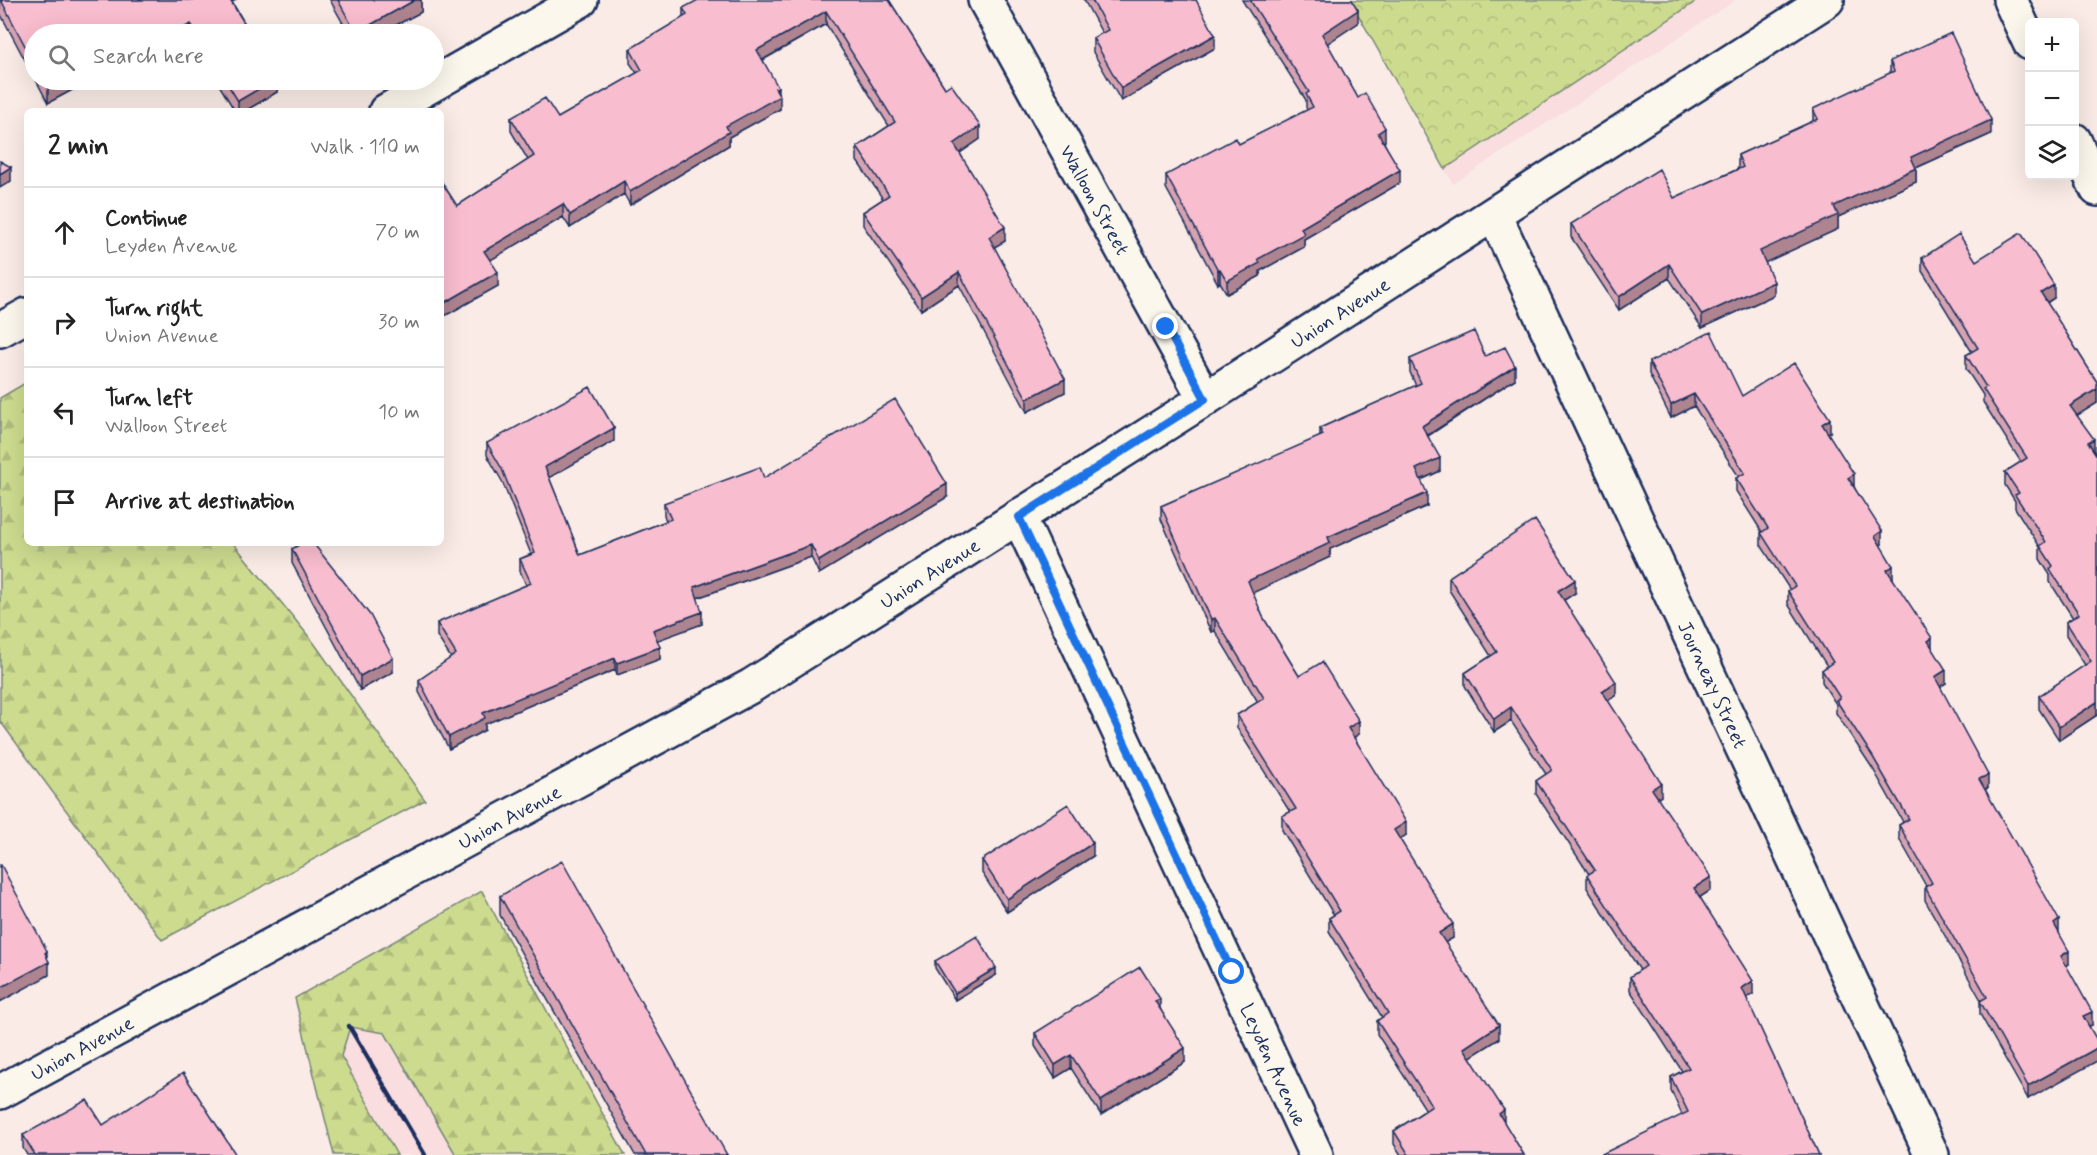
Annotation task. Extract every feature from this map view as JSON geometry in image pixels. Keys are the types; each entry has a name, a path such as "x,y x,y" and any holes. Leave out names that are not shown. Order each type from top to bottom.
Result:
{"street":[{"path":"444,78 581,0"},
{"name":"Walloon Street","path":"985,0 1205,399"},
{"name":"Union Avenue","path":"0,1092 453,845 751,686 1205,399 1827,0"},
{"path":"2010,0 2025,32"},
{"path":"391,108 423,90"},
{"path":"2079,151 2097,189"},
{"name":"Journeay Street","path":"1494,214 1932,1155"},
{"path":"0,330 24,317"},
{"name":"Leyden Avenue","path":"1019,517 1316,1155"}],"shaded area":[{"path":"1350,0 1736,0 1453,184"},
{"path":"349,1026 384,1033 456,1155 397,1155 341,1056"}],"green space":[{"path":"1350,0 1698,0 1445,169"},
{"path":"24,384 24,546 235,546 314,643 425,800 162,940 0,721 0,398"},
{"path":"482,891 625,1155 456,1155 385,1033 350,1027 341,1056 397,1155 334,1155 295,998"}],"building":[{"path":"1,0 230,0 245,24 24,24 24,44"},
{"path":"338,0 415,0 372,24 351,24"},
{"path":"698,0 889,0 945,88 951,84 980,126 954,144 1005,227 989,237 1065,379 1027,399 959,272 921,297 863,212 889,195 857,147 895,122 826,11 757,50 778,87 775,88 780,96 726,126 729,132 630,192 624,181 570,215 563,204 484,251 498,272 444,303 444,186 457,206 534,156 511,118 545,98 558,118 642,70 630,49 687,15 683,8"},
{"path":"1092,0 1196,0 1215,35 1121,88 1093,38 1108,30"},
{"path":"1250,0 1352,0 1358,10 1322,34 1358,98 1365,93 1385,128 1378,133 1400,170 1301,228 1304,234 1258,259 1260,263 1227,281 1220,269 1218,270 1166,175 1236,138 1239,144 1313,107 1306,94 1309,92"},
{"path":"1951,33 1991,120 1911,157 1916,168 1834,206 1838,215 1760,251 1774,282 1702,315 1669,264 1619,297 1571,224 1659,169 1674,198 1743,167 1738,155 1818,119 1813,109 1894,71 1890,61"},
{"path":"231,90 257,90 238,101"},
{"path":"0,161 11,167 0,174"},
{"path":"2021,233 2054,285 2041,293 2097,382 2097,389 2070,406 2094,439 2088,442 2097,456 2097,702 2059,727 2039,696 2091,661 2066,622 2079,614 2050,569 2053,566 2040,546 2046,542 2015,495 2019,493 2005,472 2027,458 1983,389 1986,387 1966,355 1978,348 1922,258 1959,234 1976,261"},
{"path":"1474,331 1485,356 1505,347 1515,366 1422,426 1440,458 1416,469 1427,493 1328,537 1330,543 1248,581 1263,617 1299,676 1322,662 1359,721 1348,728 1406,822 1394,830 1453,924 1439,933 1499,1025 1464,1048 1504,1110 1499,1114 1524,1155 1409,1155 1394,1131 1432,1106 1377,1021 1388,1013 1329,918 1340,911 1282,816 1296,809 1237,715 1264,698 1215,618 1211,619 1161,506 1323,435 1320,428 1421,383 1410,359"},
{"path":"1711,332 1742,396 1794,363 1830,419 1822,424 1854,474 1848,478 1882,531 1875,536 1893,566 1887,570 1932,638 1928,641 1946,670 1935,677 1988,775 1979,779 2059,920 2054,924 2069,951 2061,956 2092,1012 2083,1016 2097,1040 2097,1048 2028,1086 1980,1001 1987,997 1925,887 1932,883 1899,825 1909,819 1836,700 1840,698 1822,670 1833,662 1788,591 1795,586 1761,533 1768,528 1736,478 1745,473 1694,394 1671,405 1649,362"},
{"path":"590,387 614,428 545,467 580,555 671,519 664,503 760,467 764,478 895,399 947,484 819,561 811,545 694,587 702,612 653,630 660,647 617,663 615,658 483,713 485,718 449,737 419,680 456,654 437,623 531,583 520,559 535,553 502,469 487,443"},
{"path":"1535,520 1575,580 1558,591 1616,682 1602,691 1661,783 1652,789 1711,877 1694,888 1753,981 1742,988 1819,1155 1600,1155 1688,1112 1671,1077 1689,1068 1630,977 1646,966 1587,875 1595,870 1536,781 1552,770 1511,707 1494,719 1465,673 1497,652 1449,577"},
{"path":"297,546 315,546 370,615 393,658 360,676 292,549"},
{"path":"1068,804 1093,843 1007,899 982,860"},
{"path":"562,861 727,1155 646,1155 500,896"},
{"path":"0,865 47,951 45,953 49,962 0,988"},
{"path":"977,936 996,968 955,993 935,961"},
{"path":"1140,967 1160,999 1155,1001 1185,1048 1101,1101 1071,1055 1055,1065 1035,1033"},
{"path":"183,1073 236,1155 35,1155 23,1135 87,1100 103,1125"}],"railway":[{"path":"349,1026 425,1155"}],"route":[{"path":"1166,327 1205,399 1019,517 1232,972"}]}
